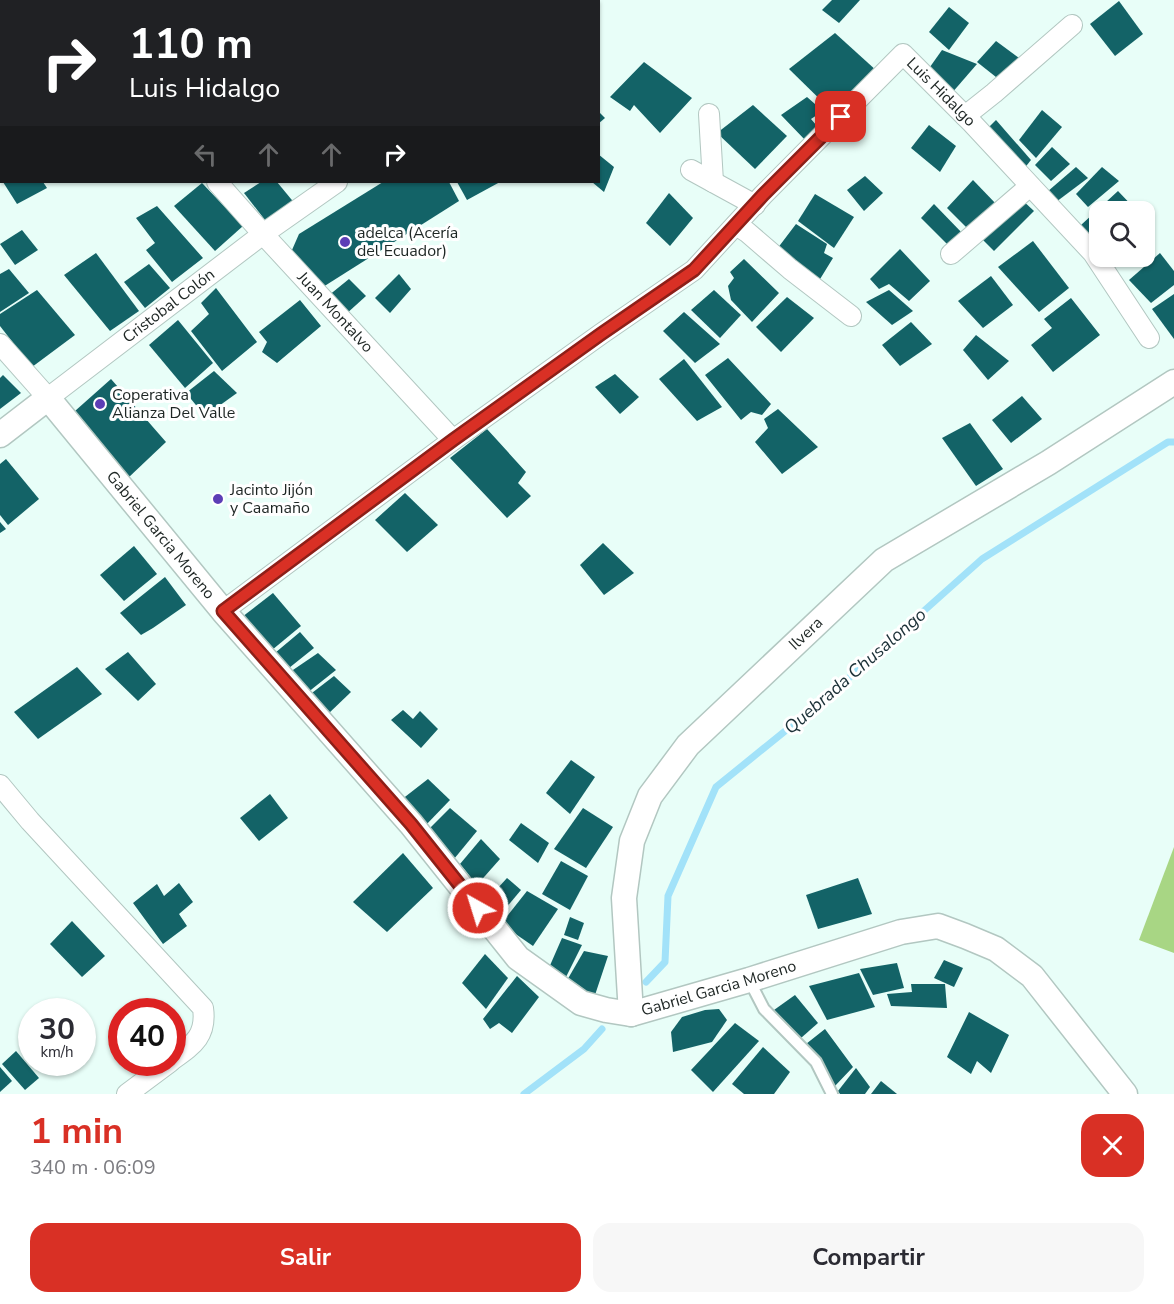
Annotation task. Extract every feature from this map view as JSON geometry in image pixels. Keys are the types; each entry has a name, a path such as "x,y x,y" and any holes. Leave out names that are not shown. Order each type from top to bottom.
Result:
{"street":[{"path":"965,116 1072,25"},
{"name":"Luis Hidalgo","path":"223,611 453,440 694,270 754,205 903,54 965,116 1093,253 1149,338"},
{"path":"709,114 713,182"},
{"path":"691,170 754,205"},
{"name":"Juan Montalvo","path":"218,183 453,440"},
{"name":"Cristobal Colón","path":"0,435 263,234 336,183"},
{"path":"951,254 1030,186"},
{"path":"736,225 850,316"},
{"name":"Gabriel Garcia Moreno","path":"0,344 48,398 223,611 411,824 518,958 581,1003 631,1014 901,932 938,926 996,949 1032,976 1125,1094"},
{"name":"Ilvera","path":"631,1014 624,898 632,840 650,796 688,745 884,560 1048,463 1174,382"},
{"path":"0,785 30,821 203,1008 204,1018 197,1041 186,1049"},
{"path":"127,1094 151,1076"}],"lane":[{"path":"749,980 764,1009 816,1062 832,1094"}],"green space":[{"path":"1174,847 1174,953 1139,940"}],"building":[{"path":"832,0 860,0 839,23 822,10"},
{"path":"1119,1 1143,34 1115,56 1090,24"},
{"path":"949,7 969,23 949,50 929,32"},
{"path":"835,33 878,72 836,115 789,69"},
{"path":"996,41 1023,61 1001,81 977,62"},
{"path":"942,50 977,64 951,94 925,74"},
{"path":"644,62 692,98 660,133 634,105 630,111 610,97"},
{"path":"807,97 823,111 811,119 822,132 807,142 781,115"},
{"path":"753,105 787,136 755,169 717,133"},
{"path":"1042,110 1062,127 1036,158 1019,140"},
{"path":"600,113 605,118 600,122"},
{"path":"996,120 1031,160 1023,170 986,130"},
{"path":"929,125 956,146 940,172 911,148"},
{"path":"1052,147 1070,164 1051,181 1035,165"},
{"path":"600,156 614,167 604,192 593,183 600,183"},
{"path":"1076,167 1088,178 1056,202 1047,192"},
{"path":"1102,167 1119,181 1095,201 1089,201 1088,207 1076,194"},
{"path":"865,176 883,193 864,211 847,190"},
{"path":"973,180 998,206 972,233 947,208"},
{"path":"4,183 44,183 47,188 17,204"},
{"path":"202,183 243,226 215,251 174,206"},
{"path":"259,183 278,183 296,205 265,220 244,193"},
{"name":"adelca (Acería del Ecuador)","path":"381,183 450,183 459,201 323,287 292,250 299,234"},
{"path":"458,183 498,183 467,200"},
{"path":"1118,191 1128,201 1107,201"},
{"path":"669,193 693,218 670,246 646,223"},
{"path":"815,194 854,217 834,248 798,221"},
{"path":"1020,198 1034,211 994,251 983,240"},
{"path":"934,204 964,235 951,248 921,218"},
{"path":"157,206 203,258 172,282 146,250 155,243 136,218"},
{"path":"1089,218 1089,235 1081,225"},
{"path":"796,224 827,244 824,253 833,258 817,284 774,253"},
{"path":"22,230 38,250 15,265 0,244"},
{"path":"1033,241 1069,288 1039,312 998,267"},
{"path":"900,249 930,281 909,301 889,284 879,289 870,279"},
{"path":"96,253 139,311 110,331 64,275"},
{"path":"1160,253 1174,271 1174,285 1151,303 1129,280 1144,267 1155,267 1155,257"},
{"path":"744,259 779,293 752,322 731,300 728,286 734,278 730,272"},
{"path":"149,264 170,288 145,308 124,282"},
{"path":"9,269 29,293 0,312 0,274"},
{"path":"399,274 411,289 390,313 375,298"},
{"path":"991,276 1013,305 983,328 958,301"},
{"path":"349,279 366,296 345,315 328,296"},
{"path":"216,288 257,342 222,371 191,331 209,314 201,303"},
{"path":"37,290 75,335 32,367 0,326 0,314"},
{"path":"714,290 741,315 720,338 691,310"},
{"path":"889,290 913,311 892,325 866,302"},
{"path":"1174,294 1174,339 1152,309"},
{"path":"787,297 814,318 781,352 756,327"},
{"path":"1071,298 1100,335 1053,372 1031,345 1052,328 1044,319"},
{"path":"300,300 321,326 277,363 262,352 267,342 259,332"},
{"path":"684,312 720,344 695,363 663,331"},
{"path":"178,320 213,363 185,388 149,345"},
{"path":"911,322 932,344 900,366 882,345"},
{"path":"976,335 1009,361 988,380 963,350"},
{"path":"728,358 771,404 762,415 751,412 741,420 705,375"},
{"path":"684,359 722,407 697,421 659,379"},
{"path":"214,371 237,393 205,416 186,393"},
{"path":"615,374 639,397 620,414 595,387"},
{"path":"3,375 21,393 0,409 0,378"},
{"path":"111,379 166,442 128,478 75,411"},
{"path":"1022,396 1042,419 1011,443 992,420"},
{"path":"778,409 818,447 782,474 755,442 768,428 764,419"},
{"path":"970,423 1003,469 976,486 942,438"},
{"path":"487,429 526,472 518,483 531,496 507,518 450,458"},
{"path":"6,459 39,499 8,525 0,515 0,464"},
{"path":"405,493 438,525 407,552 375,520"},
{"path":"0,522 6,529 0,533"},
{"path":"603,543 634,573 604,595 580,565"},
{"path":"134,546 157,574 124,601 100,575"},
{"path":"165,577 186,605 141,635 120,613"},
{"path":"273,593 301,626 272,650 242,617"},
{"path":"300,632 314,648 289,668 275,653"},
{"path":"128,652 156,684 138,701 105,669"},
{"path":"318,653 336,670 307,693 290,672"},
{"path":"77,667 102,694 38,739 14,712"},
{"path":"334,676 351,692 327,715 308,696"},
{"path":"403,710 413,719 420,711 438,729 421,748 391,720"},
{"path":"571,760 595,777 570,814 546,793"},
{"path":"428,779 450,800 424,827 401,800"},
{"path":"270,794 288,818 259,841 240,818"},
{"path":"450,808 477,831 454,859 428,830"},
{"path":"583,808 613,827 586,868 554,849"},
{"path":"521,823 549,843 538,863 509,840"},
{"path":"481,839 500,859 477,885 460,864"},
{"path":"403,853 433,888 387,932 353,902"},
{"path":"561,861 588,876 570,910 542,894"},
{"path":"507,878 521,890 501,914 487,900"},
{"path":"858,878 872,914 818,929 806,895"},
{"path":"179,883 193,902 179,914 187,926 163,944 133,903 157,884 164,896"},
{"path":"527,891 558,909 533,946 501,924"},
{"path":"570,917 584,923 578,940 564,935"},
{"path":"72,921 105,956 82,977 50,944"},
{"path":"562,938 582,945 566,977 548,970"},
{"path":"584,951 608,956 595,995 566,982"},
{"path":"485,954 508,978 486,1009 462,983"},
{"path":"944,960 963,968 954,987 934,978"},
{"path":"897,963 904,988 873,995 860,969"},
{"path":"859,973 875,1007 827,1020 809,986"},
{"path":"517,976 539,997 512,1033 499,1023 490,1029 483,1019"},
{"path":"911,984 945,984 947,1008 891,1006 887,994 912,992"},
{"path":"795,995 818,1023 801,1038 774,1010"},
{"path":"719,1009 727,1020 712,1042 673,1052 671,1032 682,1017 705,1010"},
{"path":"969,1012 1009,1035 991,1073 977,1061 971,1074 947,1057"},
{"path":"735,1023 759,1041 713,1092 691,1070"},
{"path":"825,1029 853,1067 834,1087 821,1058 806,1044"},
{"path":"763,1047 790,1072 774,1094 744,1094 732,1084"},
{"path":"16,1051 18,1053 18,1076 37,1076 39,1078 25,1090 2,1064"},
{"path":"0,1067 12,1081 0,1092"},
{"path":"856,1068 870,1087 865,1094 840,1094 838,1091"},
{"path":"881,1081 897,1094 871,1094"}],"waterway":[{"name":"Quebrada Chusalongo","path":"646,982 665,962 668,896 716,787 832,693 982,559 1168,442 1174,442"},
{"name":"Quebrada Chusalongo","path":"524,1094 584,1049 602,1029"}],"place":[{"name":"adelca (Acería del Ecuador)","path":"345,242"},
{"name":"Coperativa Alianza Del Valle","path":"100,404"},
{"name":"Jacinto Jijón y Caamaño","path":"218,499"}],"route":[{"path":"478,908 411,824 223,611 453,440 694,270 763,195 841,117"}]}
